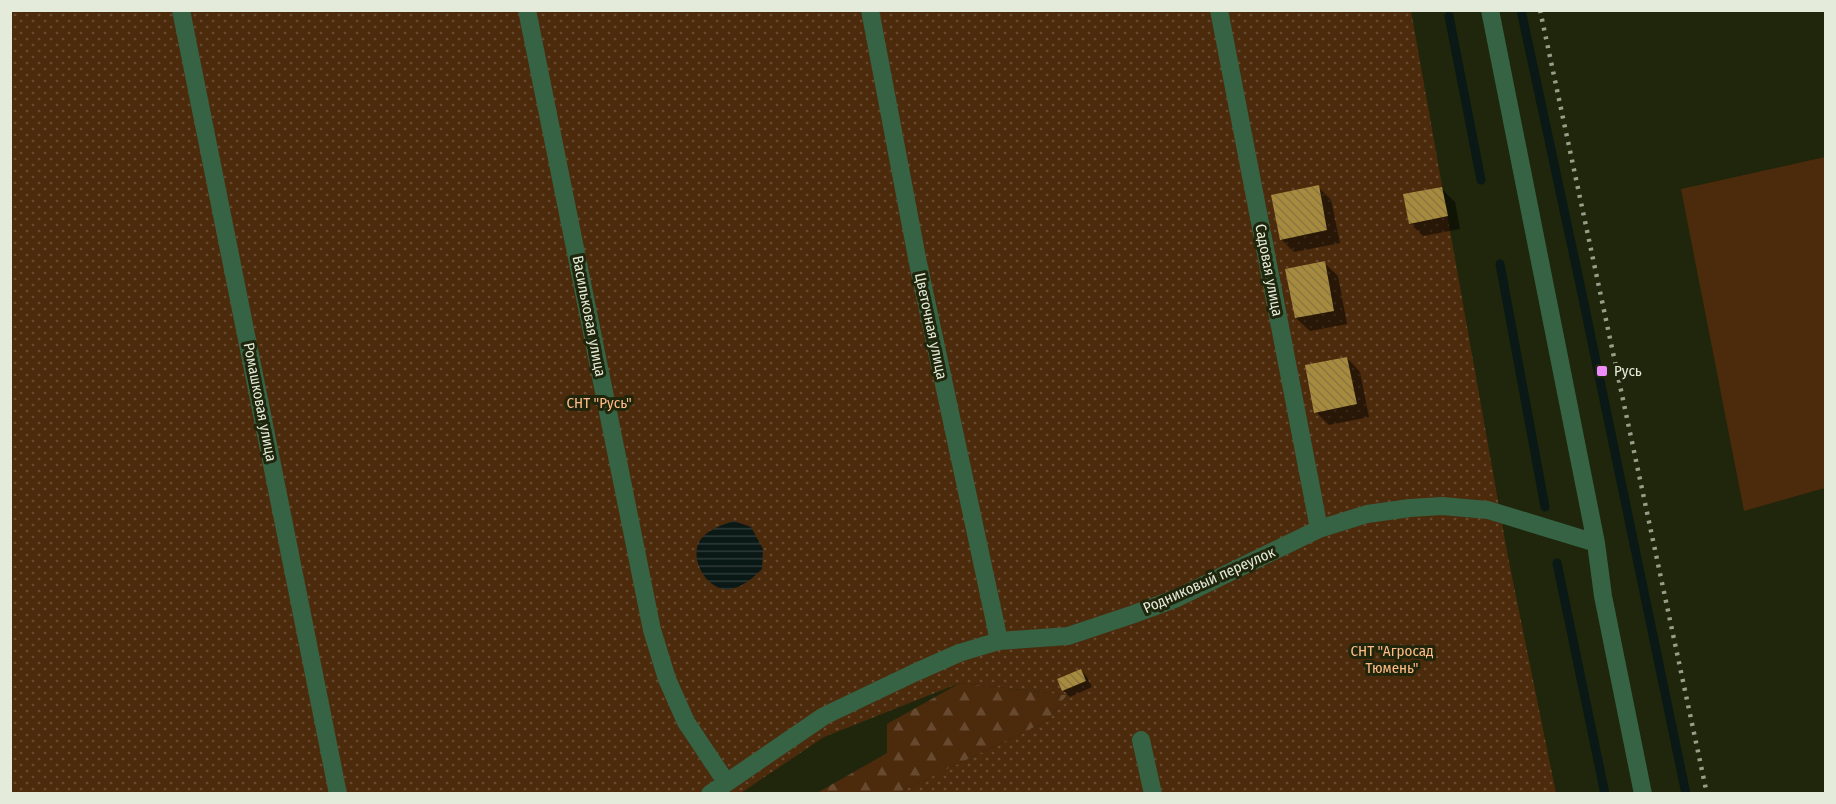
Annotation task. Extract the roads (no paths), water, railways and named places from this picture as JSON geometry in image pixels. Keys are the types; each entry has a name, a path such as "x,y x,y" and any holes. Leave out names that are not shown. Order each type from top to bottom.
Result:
{"street":[{"name":"Ромашковая улица","path":"181,10 339,794"},
{"name":"Васильковая улица","path":"527,10 652,630 667,679 686,722 726,782"},
{"name":"Цветочная улица","path":"870,10 918,263 999,641"},
{"name":"Садовая улица","path":"1219,10 1319,529"},
{"path":"1490,10 1596,543 1603,596 1644,794"},
{"name":"Родниковый переулок","path":"710,794 824,716 959,653 999,641 1068,636 1134,614 1177,598 1319,529 1367,514 1442,506 1488,510 1596,543"},
{"path":"1141,740 1153,794"}],"waterway":[{"path":"1521,10 1686,794"},
{"path":"1449,16 1481,180"},
{"path":"1500,264 1545,507"},
{"path":"1557,563 1605,794"}],"railway":[{"path":"1540,10 1707,794"}],"place":[{"name":"Русь","path":"1602,371"}],"park label":[{"name":"СНТ \"Русь\"","path":"599,403"},
{"name":"СНТ \"Агросад Тюмень\"","path":"1392,660"}]}
